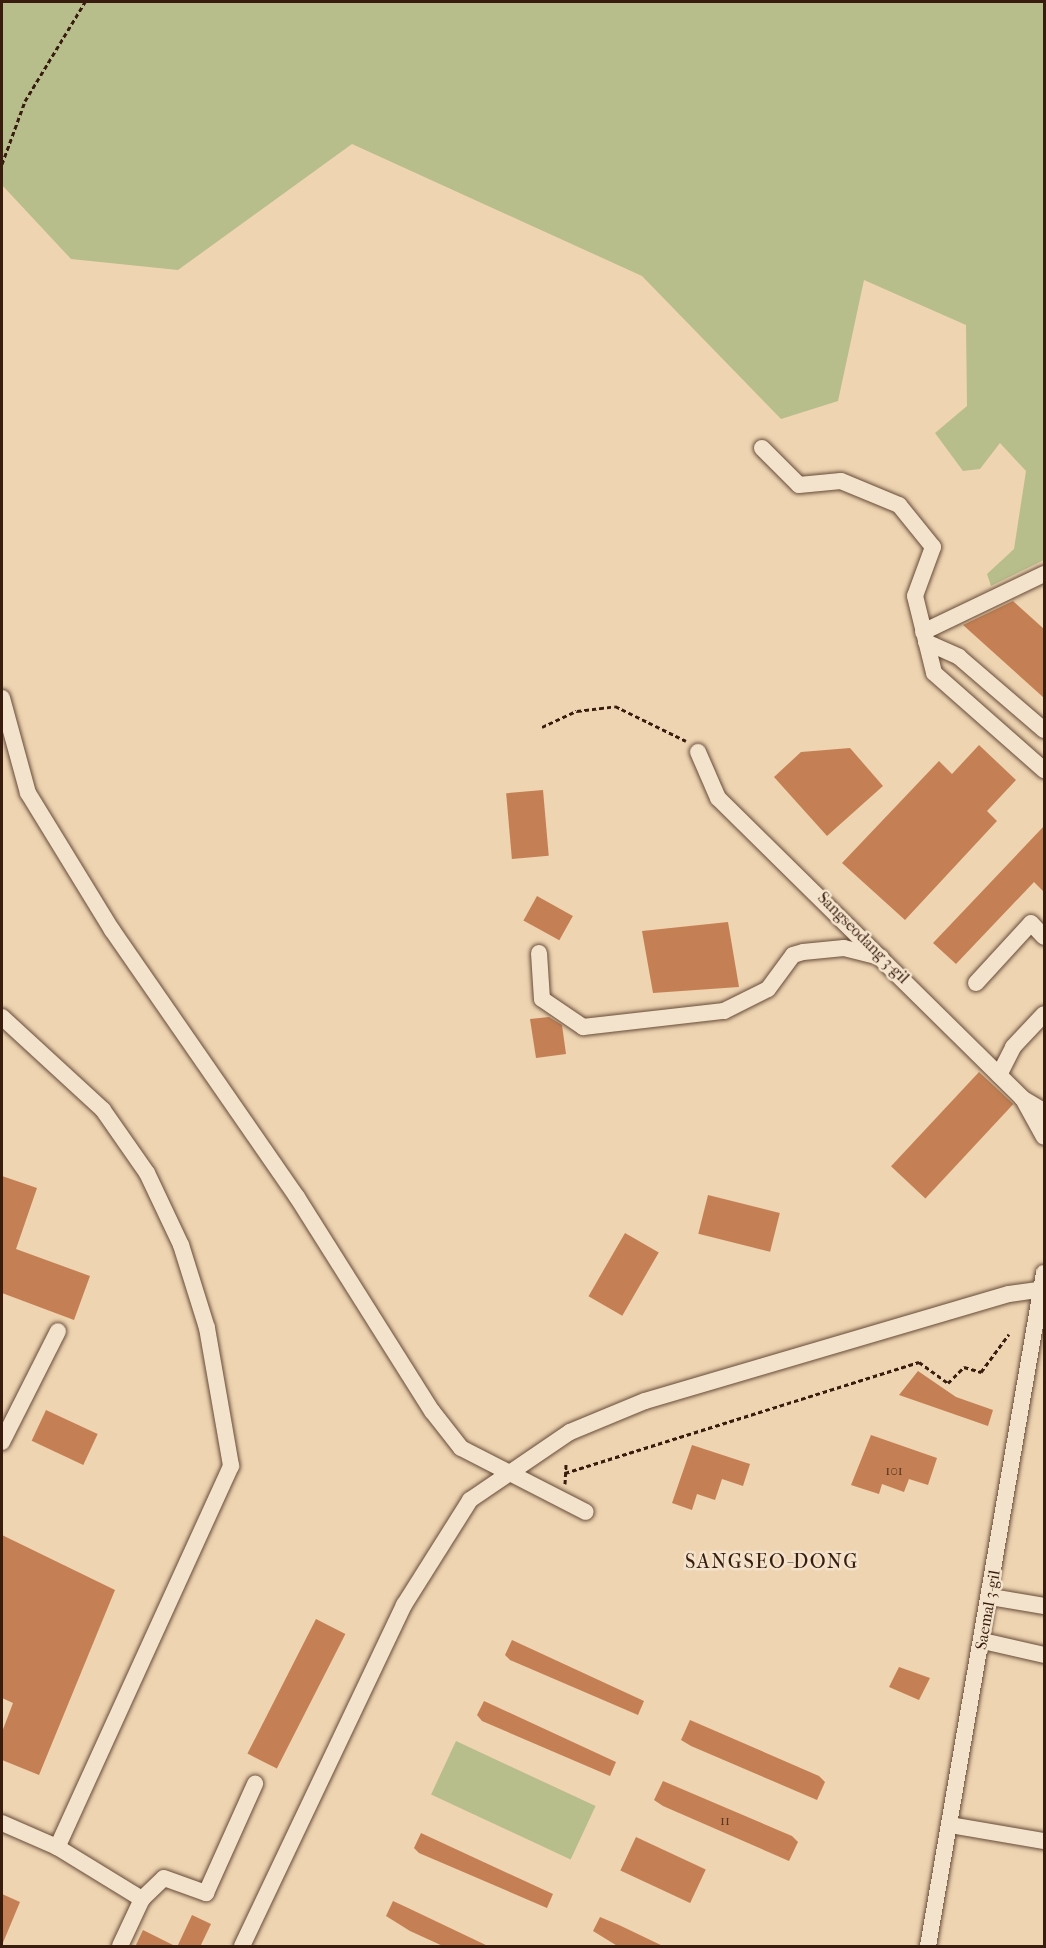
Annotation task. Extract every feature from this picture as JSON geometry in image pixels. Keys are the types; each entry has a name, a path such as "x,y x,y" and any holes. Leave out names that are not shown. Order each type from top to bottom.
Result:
{"street":[{"path":"762,448 799,485 841,481 899,506 933,547 915,596 934,673 1044,770"},
{"path":"924,637 1044,574"},
{"path":"924,637 959,657 1044,730"},
{"path":"2,698 28,793 112,930 297,1197 432,1411 461,1448 586,1512"},
{"name":"Sangseodang 3-gil","path":"698,752 718,798 1022,1098 1044,1111"},
{"path":"976,983 1030,923 1044,937"},
{"path":"539,953 542,999 583,1027 724,1011 768,989 793,956 803,951 844,948 882,958"},
{"path":"2,1017 103,1110 147,1173 181,1245 207,1328 231,1467 57,1847"},
{"path":"999,1075 1013,1047 1041,1025"},
{"path":"1022,1098 1044,1137"},
{"path":"242,1947 404,1605 468,1502 508,1472 570,1432 645,1401 1043,1284"},
{"name":"Saemal 3-gil","path":"928,1947 991,1597 1043,1284"},
{"path":"2,1442 58,1331"},
{"path":"991,1597 1044,1606"},
{"path":"983,1641 1044,1655"},
{"path":"120,1947 142,1899 164,1878 206,1893 255,1784"},
{"path":"2,1823 57,1847 142,1899"},
{"path":"950,1825 1044,1841"}],"path":[{"path":"2,164 25,101 85,2"},
{"path":"542,727 577,711 615,705 674,731 698,752"},
{"path":"565,1473 919,1362 948,1383 964,1367 981,1372 1009,1334"},
{"path":"565,1484 566,1462"}],"green space":[{"path":"2,2 1044,2 1044,560 991,586 987,574 1014,549 1026,471 1000,443 980,469 963,471 935,433 967,406 966,325 864,280 838,401 781,419 642,276 352,144 178,270 71,259 2,185"},
{"path":"456,1741 596,1806 571,1860 431,1794"}],"building":[{"path":"1013,601 1044,629 1044,698 963,625"},
{"path":"979,745 1016,780 987,811 997,821 905,920 842,863 939,761 952,774"},
{"path":"850,748 883,786 827,836 774,777 801,752"},
{"path":"543,790 549,856 512,859 506,793"},
{"path":"1044,826 1044,892 1034,882 956,964 933,943"},
{"path":"537,896 573,916 559,940 523,920"},
{"path":"728,922 739,987 653,993 642,931"},
{"path":"549,1017 562,1025 566,1054 536,1058 530,1019"},
{"path":"979,1072 1013,1104 925,1198 891,1166"},
{"path":"2,1176 37,1188 16,1249 90,1276 74,1320 2,1293"},
{"path":"708,1195 780,1213 770,1252 698,1234"},
{"path":"625,1233 659,1252 622,1316 588,1296"},
{"path":"918,1371 956,1397 993,1410 988,1426 899,1395"},
{"path":"46,1410 98,1434 83,1465 32,1441"},
{"path":"871,1435 937,1458 928,1485 909,1479 904,1492 882,1484 879,1494 851,1485"},
{"path":"692,1445 750,1464 743,1486 722,1479 715,1500 697,1494 692,1510 672,1503"},
{"path":"2,1535 115,1590 39,1775 2,1760 2,1732 13,1703 2,1698"},
{"path":"316,1619 345,1634 277,1769 247,1754"},
{"path":"512,1640 644,1701 638,1715 510,1660 505,1655"},
{"path":"899,1667 930,1678 919,1700 889,1687"},
{"path":"484,1701 616,1762 610,1776 482,1721 477,1715"},
{"path":"690,1720 819,1776 825,1782 817,1800 681,1740"},
{"path":"663,1781 792,1836 798,1842 789,1861 663,1806 654,1800"},
{"path":"421,1833 553,1894 547,1908 419,1853 414,1848"},
{"path":"636,1837 706,1870 690,1903 620,1871"},
{"path":"2,1894 20,1902 2,1945"},
{"path":"393,1901 490,1947 445,1947 410,1931 386,1916"},
{"path":"192,1915 211,1924 200,1947 177,1947"},
{"path":"600,1917 665,1947 619,1947 593,1931"},
{"path":"143,1930 177,1947 135,1947"}],"district":[{"name":"SANGSEO-DONG","path":"772,1561"}]}
